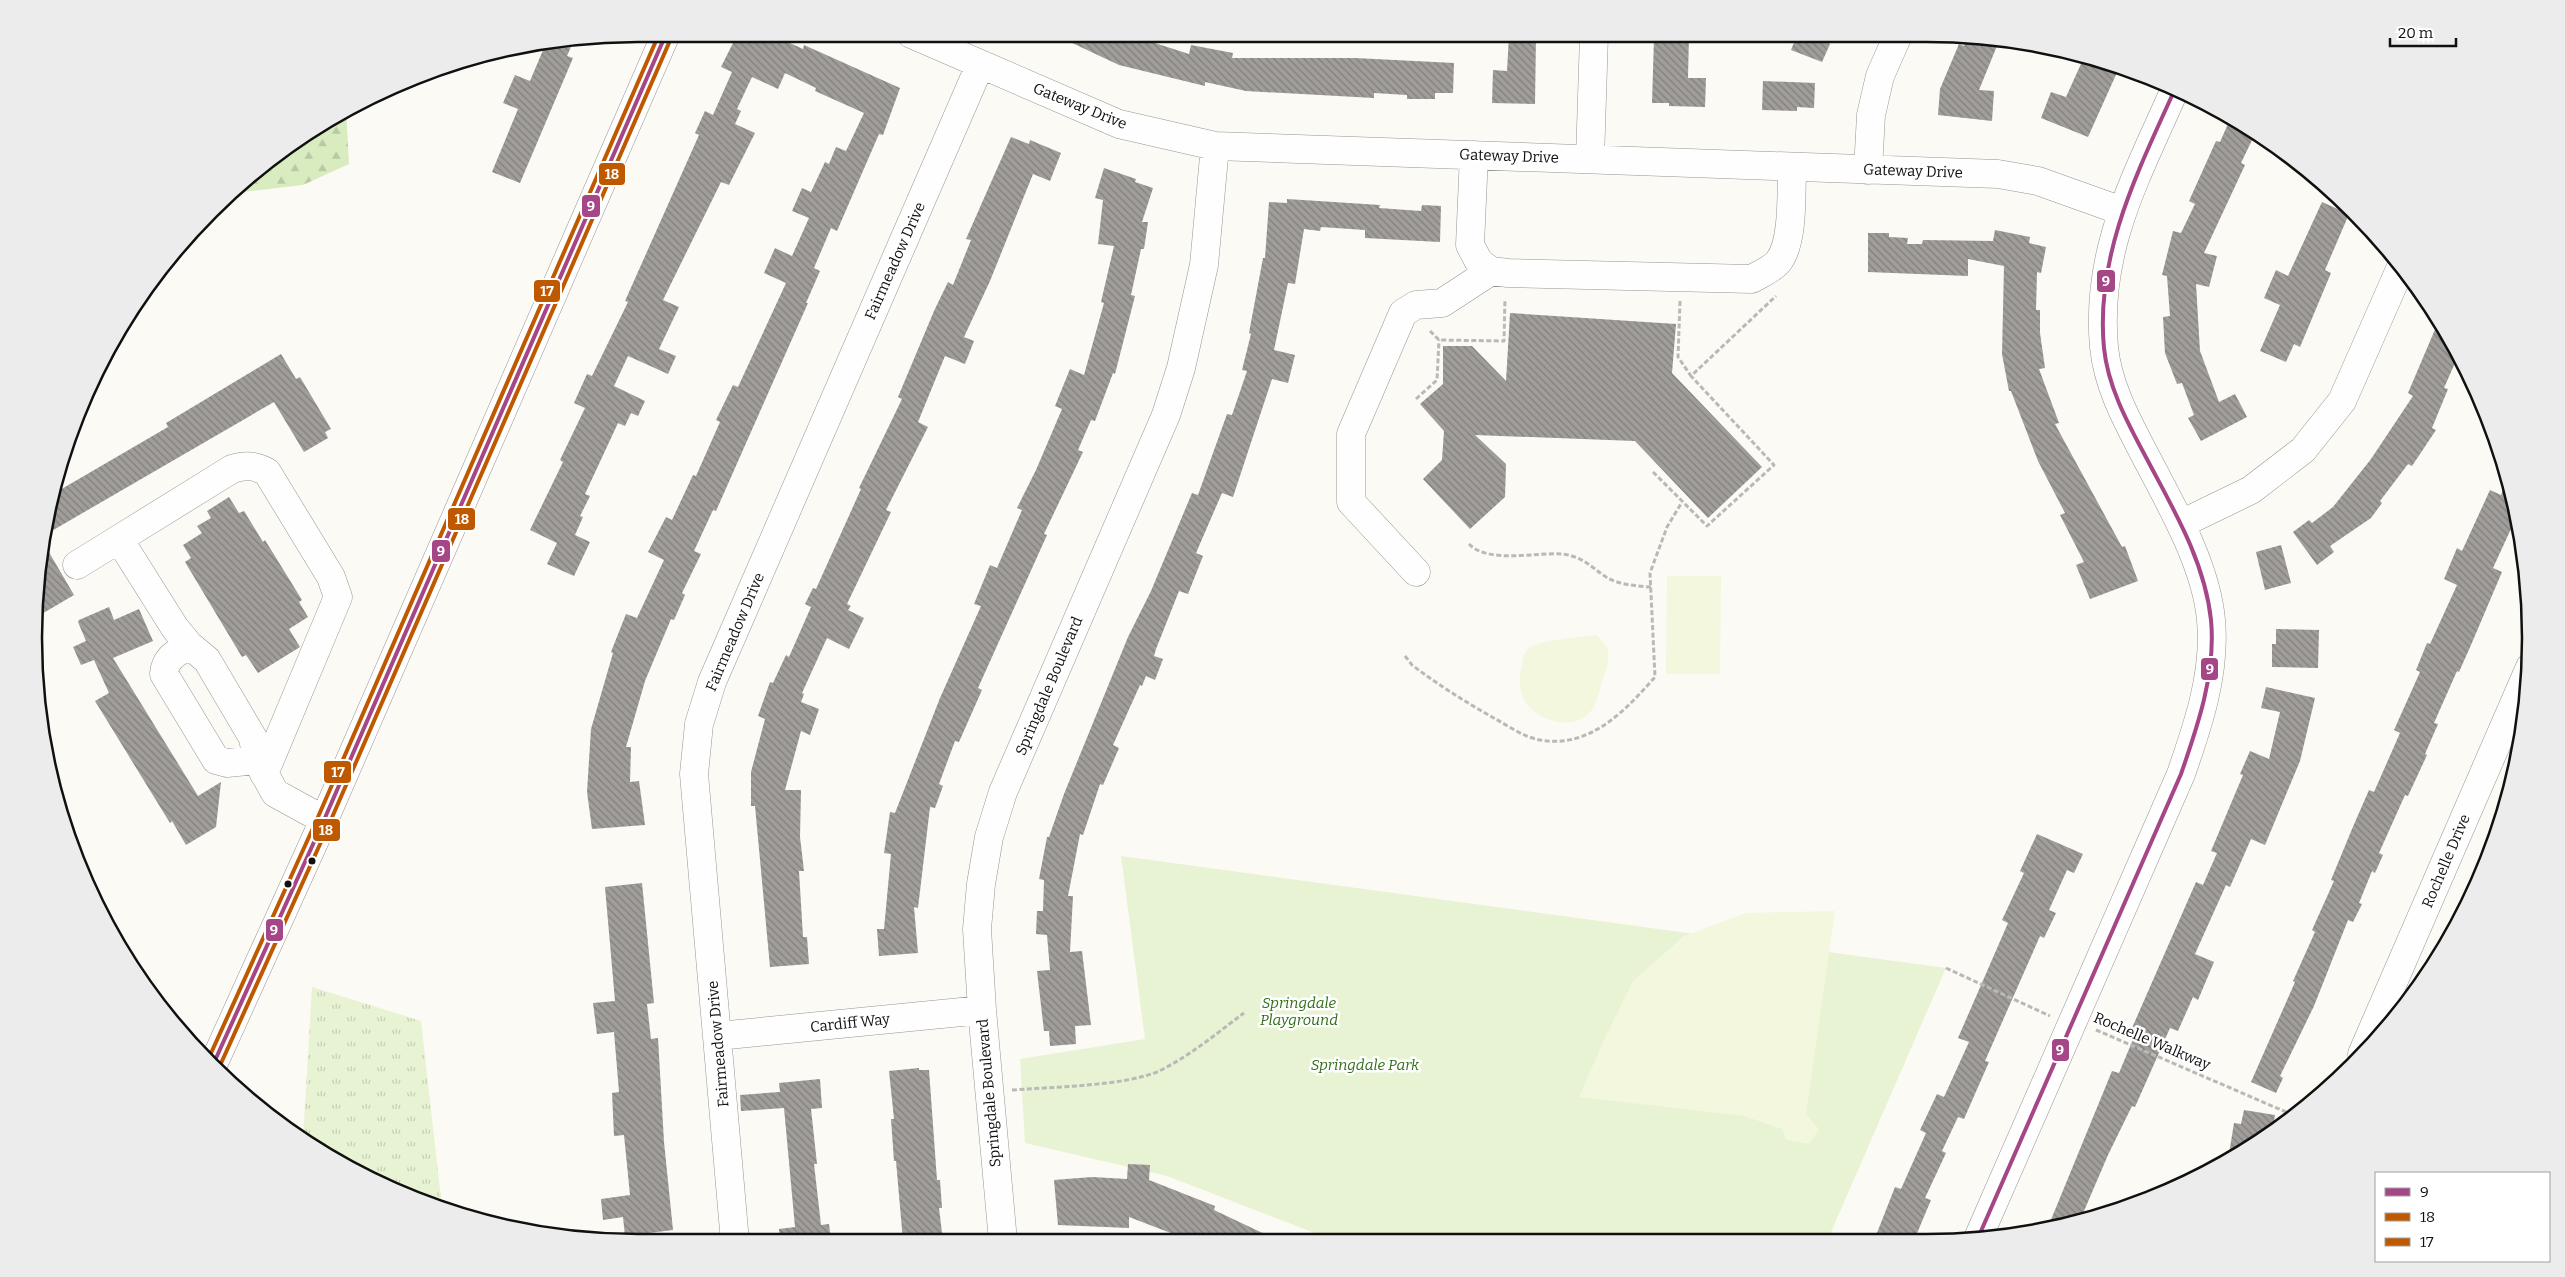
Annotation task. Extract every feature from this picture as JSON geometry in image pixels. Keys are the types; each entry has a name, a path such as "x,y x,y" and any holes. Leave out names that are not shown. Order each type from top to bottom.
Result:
{"street":[{"path":"216,1059 324,820 663,42"},
{"name":"Gateway Drive","path":"929,42 1119,124 1215,146 1998,174 2038,181 2122,211"},
{"path":"1590,159 1594,42"},
{"path":"1868,170 1870,115 1880,76 1895,42"},
{"name":"Fairmeadow Drive","path":"734,1234 694,774 699,724 716,673 980,65"},
{"path":"1981,1231 2181,774 2200,720 2209,673 2211,620 2202,581 2181,524 2118,402 2104,349 2103,296 2108,256 2122,211 2172,96"},
{"name":"Springdale Boulevard","path":"1002,1234 982,1010 978,928 981,884 989,836 1003,792 1169,405 1190,335 1204,265 1215,146"},
{"path":"1474,155 1470,245 1479,262 1491,271"},
{"path":"1416,572 1350,502 1351,434 1403,313 1416,306 1442,303 1491,271 1752,279 1778,262 1785,249 1788,234 1792,168"},
{"path":"2181,524 2251,490 2303,450 2342,401 2398,274"},
{"path":"77,565 232,469 245,465 257,466 267,472 331,577 338,596 260,767"},
{"path":"118,539 166,615 189,645 207,660 249,730 256,746 260,767 275,793 324,820"},
{"path":"189,645 171,656 165,667 164,674 216,760 227,764 260,767"},
{"name":"Rochelle Drive","path":"2369,1037 2519,692"},
{"name":"Cardiff Way","path":"718,1036 982,1010"}],"path":[{"path":"1691,376 1782,290"},
{"path":"1653,472 1707,526 1774,465 1691,376 1678,357 1681,295"},
{"path":"1430,331 1439,340 1504,341 1505,299"},
{"path":"1416,399 1437,380 1439,340"},
{"path":"1405,656 1412,665 1428,677 1471,705 1527,736 1539,740 1562,742 1581,738 1605,725 1630,706 1656,677 1650,573 1666,527 1682,502"},
{"path":"1469,544 1475,550 1486,554 1533,556 1563,554 1582,559 1613,580 1626,584 1651,587"},
{"name":"Rochelle Walkway","path":"1946,968 2046,1016 2074,1021 2288,1112"},
{"path":"990,1092 1135,1079 1157,1072 1178,1060 1244,1013"}],"green space":[{"path":"346,119 349,164 303,185 244,192 307,143"},
{"path":"1667,576 1721,576 1720,674 1666,674"},
{"path":"1596,635 1606,645 1608,660 1595,704 1591,711 1584,718 1564,722 1554,721 1534,712 1527,704 1520,688 1520,672 1523,656 1527,650 1544,642"},
{"name":"Springdale Park","path":"1121,856 1946,968 1830,1234 1317,1234 1167,1176 1025,1143 1020,1059 1145,1039"},
{"path":"1835,911 1806,1114 1819,1129 1809,1144 1786,1140 1782,1129 1744,1116 1579,1097 1633,981 1684,936 1746,913"},
{"path":"312,987 421,1021 441,1201 375,1173 340,1155 303,1131"}],"building":[{"path":"734,42 788,42 803,49 804,45 900,88 883,135 879,134 837,231 831,228 814,268 820,271 806,303 808,303 716,511 713,510 694,551 701,554 682,593 685,595 674,620 671,619 645,681 626,747 631,747 630,782 639,781 645,825 592,829 587,792 591,729 613,653 611,652 626,614 637,618 664,560 648,552 666,517 672,520 693,475 696,476 720,422 716,420 733,385 738,387 786,283 764,273 775,248 792,256 809,218 792,211 802,188 811,192 825,162 829,164 836,147 846,151 864,113 815,91 816,88 785,73 778,89 752,77 737,109 741,111 735,124 755,133 729,185 721,182 663,300 679,307 659,349 676,356 668,374 628,356 614,386 645,401 638,416 631,413 625,426 618,423 585,494 590,496 580,516 583,517 575,535 590,542 574,576 547,564 557,543 530,530 563,462 560,460 585,408 574,403 587,374 592,376 628,302 625,301 699,135 695,133 705,111 713,115 732,72 721,67"},
{"path":"1070,42 1152,42 1189,54 1191,45 1233,53 1232,58 1355,58 1454,63 1453,93 1435,93 1435,99 1407,99 1407,95 1374,93 1374,98 1246,91 1205,82 1205,86 1119,65"},
{"path":"1509,42 1536,42 1535,104 1492,103 1493,70 1507,71"},
{"path":"1654,42 1689,42 1688,78 1706,78 1705,107 1669,106 1669,103 1652,103"},
{"path":"1794,42 1826,42 1830,44 1822,62 1791,50"},
{"path":"1959,44 1964,46 1965,44 1996,47 1979,90 1994,91 1992,121 1938,115 1940,89"},
{"path":"571,47 567,56 573,58 520,183 492,172 518,109 503,103 515,75 530,81 543,51"},
{"path":"2081,63 2117,74 2088,137 2041,118 2051,92 2066,97"},
{"path":"1763,81 1815,83 1814,108 1797,107 1797,111 1762,110"},
{"path":"2228,124 2252,139 2241,163 2245,165 2204,253 2217,256 2209,287 2196,284 2200,351 2219,402 2235,394 2247,417 2201,441 2188,418 2194,415 2182,383 2177,384 2165,353 2163,317 2170,316 2167,276 2162,275 2173,231 2181,233 2195,204 2189,201 2216,141 2220,142"},
{"path":"1011,137 1029,144 1030,140 1061,153 1050,181 1033,174 990,281 964,337 974,341 965,364 945,356 918,422 928,427 886,510 891,512 847,604 851,606 848,610 864,618 849,649 827,638 802,693 804,694 801,702 819,709 810,735 801,731 785,790 801,790 800,837 804,871 799,871 803,937 807,937 809,964 770,967 755,806 751,806 751,772 765,719 758,716 770,682 773,683 786,655 789,657 811,607 805,604 813,588 816,589 861,489 859,488 902,399 898,397 934,311 948,282 953,285 971,240 966,239"},
{"path":"1104,168 1136,179 1135,182 1153,188 1142,222 1148,222 1144,249 1141,249 1131,295 1135,296 1115,374 1113,373 1095,421 1091,420 1078,450 1083,452 1044,534 1047,535 978,688 982,690 959,742 955,741 939,784 943,786 935,808 930,807 918,908 914,907 918,953 879,956 877,929 884,929 891,854 884,853 890,812 895,813 940,698 981,606 974,604 990,565 997,568 1022,510 1017,508 1036,470 1062,409 1055,406 1070,369 1084,375 1104,303 1101,302 1114,246 1098,244 1103,200 1095,198"},
{"path":"1287,199 1380,205 1379,208 1421,211 1422,205 1441,206 1440,242 1365,238 1365,230 1321,227 1320,231 1304,229 1295,284 1288,283 1274,350 1295,355 1288,383 1272,379 1233,497 1222,493 1196,553 1203,556 1188,594 1179,591 1156,649 1154,656 1163,659 1155,680 1146,676 1142,686 1140,685 1113,745 1119,748 1103,785 1100,784 1083,835 1080,834 1068,896 1073,896 1070,952 1082,951 1091,1025 1075,1026 1076,1044 1050,1046 1049,1031 1044,1031 1037,971 1050,970 1047,935 1036,934 1037,911 1043,911 1044,880 1039,879 1047,837 1049,837 1064,794 1128,637 1151,591 1192,493 1198,495 1227,414 1232,415 1247,371 1242,370 1251,334 1249,333 1263,258 1265,258 1269,202 1287,203"},
{"path":"2322,202 2341,210 2348,217 2325,270 2331,273 2300,347 2294,344 2286,362 2260,351 2280,305 2264,298 2276,270 2288,276"},
{"path":"1995,230 2030,237 2029,243 2046,247 2041,273 2037,272 2036,310 2040,310 2040,333 2045,368 2039,369 2059,423 2055,424 2122,547 2125,546 2138,581 2090,599 2076,565 2084,562 2060,515 2065,513 2038,461 2011,391 2009,391 2002,354 2004,266 1968,259 1968,276 1868,272 1868,233 1889,233 1889,237 1908,238 1907,244 1922,244 1923,240 1993,241"},
{"path":"1510,313 1676,324 1672,373 1762,467 1708,518 1635,441 1475,435 1506,464 1505,497 1470,529 1423,479 1442,460 1444,431 1420,404 1443,384 1443,346 1472,346 1506,381"},
{"path":"2435,329 2455,363 2444,388 2448,389 2432,428 2436,430 2412,466 2408,464 2380,501 2382,503 2371,518 2330,546 2334,552 2317,565 2293,532 2309,520 2312,523 2333,507 2371,459 2413,396 2408,393"},
{"path":"281,354 296,379 300,377 331,429 325,432 328,438 304,452 274,402 53,530 62,489 168,427 166,423"},
{"path":"2503,489 2512,527 2493,568 2502,572 2459,672 2457,671 2434,723 2438,724 2425,754 2427,755 2408,796 2405,795 2379,853 2383,855 2375,873 2372,871 2359,903 2362,904 2353,922 2348,920 2314,1006 2280,1076 2283,1078 2276,1093 2251,1082 2315,932 2312,930 2334,881 2331,880 2352,829 2369,790 2374,792 2400,733 2394,730 2420,672 2416,670 2427,643 2430,644 2457,585 2444,579 2457,548 2462,551 2490,490 2501,495"},
{"path":"229,497 239,513 244,511 263,542 265,540 302,600 299,602 308,617 289,629 300,647 258,673 246,655 242,657 185,562 191,558 183,545 202,533 197,526 211,518 207,511"},
{"path":"2281,545 2291,583 2265,590 2256,552"},
{"path":"49,553 74,595 43,613"},
{"path":"109,607 114,620 139,609 153,641 113,658 198,796 221,782 216,827 186,845 172,821 170,823 95,701 109,693 94,660 81,665 73,647 86,641 78,622 79,620"},
{"path":"2276,629 2319,630 2318,668 2272,667 2272,644 2276,644"},
{"path":"2266,687 2315,698 2300,761 2265,845 2251,839 2230,887 2226,885 2195,954 2214,962 2198,1000 2193,997 2178,1031 2170,1028 2135,1107 2132,1106 2108,1155 2083,1213 2050,1221 2112,1071 2119,1073 2137,1030 2132,1028 2196,882 2203,885 2217,853 2211,851 2243,775 2240,774 2250,751 2269,759 2280,712 2261,708"},
{"path":"2037,834 2083,854 2074,873 2067,870 2049,910 2056,913 2044,938 2040,936 1985,1061 1989,1062 1964,1119 1958,1117 1942,1151 1946,1153 1925,1198 1931,1200 1917,1234 1877,1234 1895,1187 1901,1189 1926,1133 1920,1130 1937,1094 1944,1097 1969,1042 1958,1038 2008,923 2002,920 2024,873 2020,871"},
{"path":"642,883 654,1003 647,1004 651,1039 658,1038 664,1142 673,1230 641,1234 625,1234 623,1217 603,1220 601,1199 630,1195 624,1135 614,1136 612,1093 619,1092 614,1032 597,1034 593,1003 615,1001 605,887"},
{"path":"919,1068 919,1070 929,1070 937,1180 940,1180 942,1208 939,1208 942,1234 902,1234 896,1161 894,1161 891,1119 894,1119 889,1071"},
{"path":"820,1079 822,1108 811,1109 817,1164 814,1164 821,1225 829,1224 830,1234 779,1234 779,1229 795,1227 784,1108 741,1111 740,1095 780,1092 779,1083"},
{"path":"2244,1110 2275,1115 2274,1122 2229,1152 2234,1123 2241,1124"},
{"path":"1128,1164 1150,1165 1149,1180 1215,1206 1214,1210 1264,1234 1173,1234 1129,1217 1129,1228 1058,1225 1054,1180 1092,1177 1127,1179"}],"transit line":[{"name":"17","path":"211,1053 318,817 656,42"},
{"name":"9","path":"216,1059 324,820 663,42"},
{"name":"18","path":"221,1064 330,822 669,42"},
{"name":"9","path":"1981,1231 2181,774 2194,737 2208,679 2211,660 2211,620 2208,599 2196,558 2188,538 2121,407 2110,378 2104,348 2103,314 2106,280 2113,247 2122,214 2134,182 2172,96"}],"park label":[{"name":"Springdale Playground","path":"1299,1012"}]}
